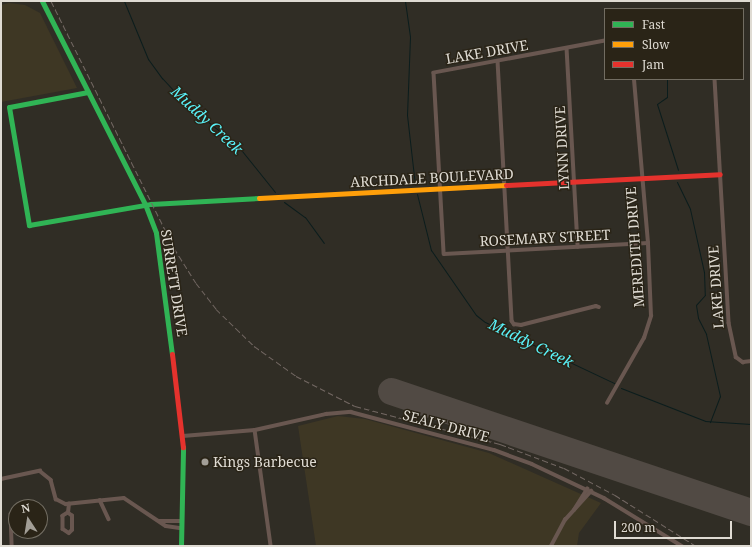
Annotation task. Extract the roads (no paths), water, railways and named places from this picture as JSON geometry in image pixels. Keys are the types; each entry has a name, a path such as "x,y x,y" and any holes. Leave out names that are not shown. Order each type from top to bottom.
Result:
{"street":[{"name":"SURRETT DRIVE","path":"42,1 145,204 156,233 183,436 181,546"},
{"name":"LAKE DRIVE","path":"444,254 434,73 604,41"},
{"name":"LYNN DRIVE","path":"568,48 578,247"},
{"path":"498,61 512,321 514,324 545,320 596,306 600,307"},
{"name":"MEREDITH DRIVE","path":"607,403 644,338 650,321 652,304 634,80"},
{"name":"LAKE DRIVE","path":"714,80 730,331 736,357 743,362 751,361"},
{"name":"ARCHDALE BOULEVARD","path":"88,92 9,107 29,225 145,204 720,174"},
{"name":"ROSEMARY STREET","path":"444,254 648,243"},
{"name":"SEALY DRIVE","path":"183,436 255,430 326,414 351,412 494,450 587,489 682,546"},
{"path":"255,430 271,546"},
{"path":"1,479 35,471 44,472 52,480 56,499 68,504 124,498 158,521 170,527 181,528"},
{"path":"551,546 556,534 574,510 587,489"},
{"path":"574,510 591,492"},
{"path":"100,500 109,519"},
{"path":"68,504 68,513 72,516 72,530 69,533 63,529 63,516 68,513"},
{"path":"158,521 181,521"}],"waterway":[{"name":"Muddy Creek","path":"124,1 148,59 162,78 186,104 238,146 275,192"},
{"path":"405,1 410,37 407,115 415,185"},
{"path":"667,80 667,97 657,104 678,170"},
{"path":"677,182 690,209 704,272 705,295 696,305 698,318 706,334 720,396 710,422"},
{"name":"Muddy Creek","path":"417,194 431,250 476,315 485,322 614,383"},
{"name":"Muddy Creek","path":"284,202 305,217 324,243"},
{"name":"Muddy Creek","path":"621,388 705,421 751,424"}],"railway":[{"path":"51,1 174,248 196,283 216,309 254,346 296,376 355,406 500,444 564,468 615,495 696,546"}],"place":[{"name":"Kings Barbecue","path":"205,462"}]}
